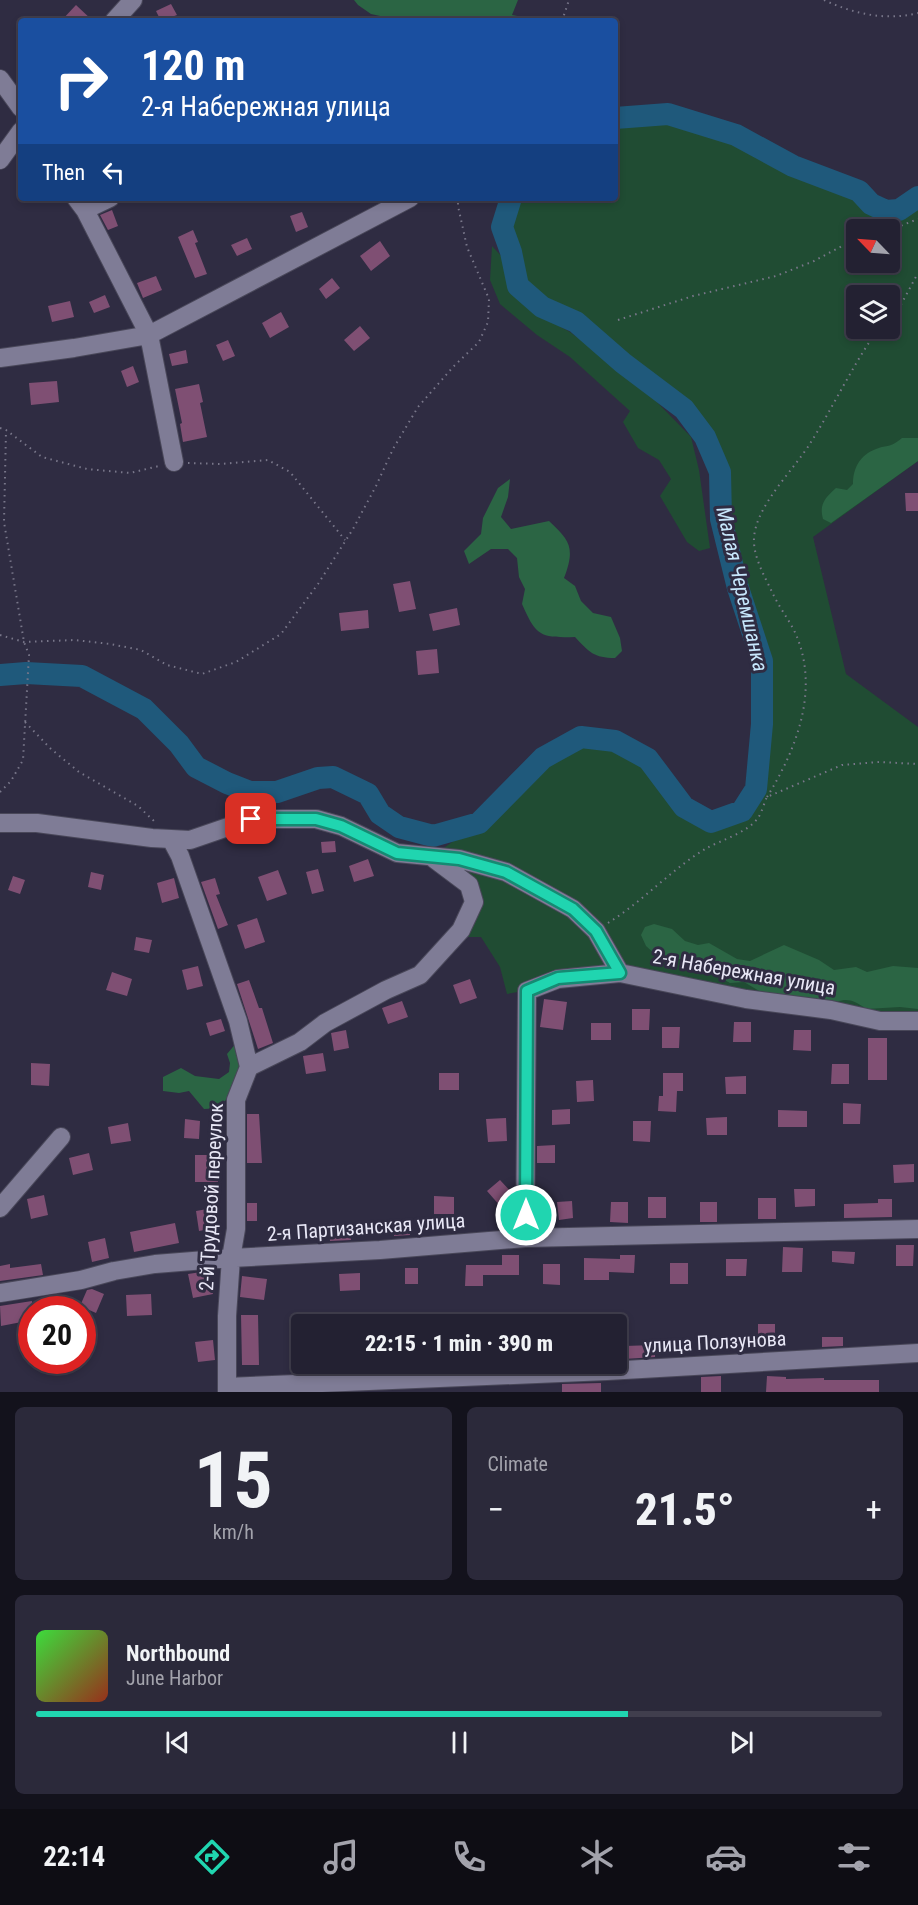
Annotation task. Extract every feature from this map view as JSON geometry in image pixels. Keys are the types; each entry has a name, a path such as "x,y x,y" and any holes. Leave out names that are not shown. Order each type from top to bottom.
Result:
{"street":[{"path":"117,18 133,0"},
{"path":"0,79 18,104"},
{"path":"0,160 18,135"},
{"path":"95,201 80,204 148,335 174,462"},
{"path":"0,358 148,335 404,201"},
{"path":"0,823 37,823 190,840 251,819 316,819 341,826 397,853 459,859 506,872 573,909 596,931 620,973"},
{"path":"171,839 180,856 238,1022 249,1067 300,1042 325,1023 386,990 420,975 462,930 474,902 469,885 431,856"},
{"name":"2-я Набережная улица","path":"525,1238 527,991 558,978 620,973 746,999 831,1010 880,1021 918,1021"},
{"name":"2-й Трудовой переулок","path":"227,1389 227,1316 231,1258 236,1229 236,1100 249,1067"},
{"path":"0,1208 61,1137"},
{"name":"2-я Партизанская улица","path":"0,1293 81,1280 114,1271 155,1264 231,1258 380,1250 525,1238 918,1228"},
{"name":"улица Ползунова","path":"227,1389 918,1353"}],"path":[{"path":"563,18 569,0"},
{"path":"824,0 841,8 869,16 918,13"},
{"path":"0,635 24,642 75,640 110,644 141,650 167,665 202,674 236,662 281,634 318,584 353,529 393,449 418,407 453,367 479,342 488,322 489,299 467,247 458,201"},
{"path":"900,226 918,219"},
{"path":"618,320 693,296 776,276 814,261 846,245"},
{"path":"900,306 918,273"},
{"path":"596,931 628,910 705,849 733,836 757,819 785,767 801,722 807,677 797,637 777,603 758,561 754,540 757,520 811,442 872,339"},
{"path":"0,792 11,781 23,760 29,655 24,642 4,522 6,430"},
{"path":"25,722 51,749 80,772 138,806 171,839"},
{"path":"768,797 842,765 879,762 918,764"}],"green space":[{"path":"354,0 518,0 512,15 524,18 389,18 371,14"},
{"path":"618,118 679,118 736,135 793,166 859,191 872,204 886,211 899,210 918,197 918,461 813,537 846,674 918,727 918,1021 620,973 507,994 500,967 481,937 463,937 474,902 431,857 479,823 543,758 581,737 615,741 648,759 664,782 694,813 711,822 742,811 756,789 762,724 762,661 738,588 721,519 720,472 705,437 684,409 623,363 576,322 542,307 518,286 511,252 502,227 510,201 618,201"},
{"path":"492,246 504,259 513,293 539,315 570,332 613,364 654,399 691,437 699,470 710,548 699,551 687,542 660,496 671,479 659,460 638,448 623,422 630,411 570,357 537,335 500,304 490,280"},
{"path":"902,438 918,438 918,461 831,523 823,519 822,505 826,498 836,488 847,490 853,484 856,467 862,458"},
{"path":"510,479 508,497 501,517 511,529 549,521 562,534 570,552 564,578 575,586 581,601 593,613 611,617 620,638 622,651 615,658 592,653 575,637 554,637 536,629 522,604 525,589 519,577 517,558 508,549 491,549 469,564 464,551 481,534 483,518 498,488"},
{"path":"654,924 672,929 685,941 698,945 709,943 737,959 750,961 784,945 819,960 834,970 856,967 867,972 893,966 918,968 918,1009 900,1007 866,1009 856,1002 847,1000 826,1006 761,992 744,982 730,983 687,959 672,959 655,954 646,946 641,935 645,927"},
{"path":"237,1042 243,1070 221,1108 204,1109 189,1091 179,1093 163,1091 163,1077 181,1068 195,1076 219,1079 229,1072 230,1063 227,1054"}],"building":[{"path":"171,4 177,15 160,18 156,11"},
{"path":"76,5 90,18 64,18"},
{"path":"112,210 118,226 108,230 100,215"},
{"path":"302,212 308,227 296,232 290,216"},
{"path":"193,230 198,242 195,243 207,274 195,278 178,237"},
{"path":"247,238 252,249 237,256 231,245"},
{"path":"380,241 390,256 371,271 360,256"},
{"path":"156,276 162,290 143,298 137,283"},
{"path":"332,278 340,288 326,299 319,289"},
{"path":"105,295 110,307 94,313 89,302"},
{"path":"70,301 74,317 52,322 48,306"},
{"path":"281,312 289,327 270,338 262,323"},
{"path":"360,326 370,338 354,351 344,340"},
{"path":"228,340 235,356 223,361 216,345"},
{"path":"186,350 188,363 172,366 169,354"},
{"path":"133,366 139,382 127,387 121,371"},
{"path":"57,381 59,402 31,405 29,383"},
{"path":"199,384 203,402 200,403 207,437 183,442 180,424 182,423 175,389"},
{"path":"905,493 918,493 918,511 906,511"},
{"path":"410,581 416,609 399,612 393,584"},
{"path":"457,608 460,625 433,631 429,614"},
{"path":"368,610 369,628 341,631 339,613"},
{"path":"437,649 439,673 418,675 416,651"},
{"path":"335,841 336,852 322,853 321,842"},
{"path":"368,859 374,876 354,882 349,866"},
{"path":"318,869 324,891 312,894 306,872"},
{"path":"278,870 287,894 267,901 258,877"},
{"path":"91,872 104,875 101,890 88,887"},
{"path":"13,876 25,880 20,894 8,890"},
{"path":"174,878 179,898 162,903 157,883"},
{"path":"215,878 220,894 216,895 228,925 218,929 201,882"},
{"path":"257,918 265,942 245,949 237,925"},
{"path":"136,937 152,940 149,953 134,950"},
{"path":"198,966 203,986 187,990 182,970"},
{"path":"112,972 132,979 127,996 106,990"},
{"path":"470,979 477,998 460,1004 453,985"},
{"path":"249,980 259,1008 262,1008 273,1043 258,1049 237,984"},
{"path":"544,999 567,1002 563,1030 540,1027"},
{"path":"402,1001 408,1017 388,1024 382,1008"},
{"path":"632,1009 650,1009 649,1030 632,1030"},
{"path":"221,1019 225,1031 210,1036 206,1023"},
{"path":"734,1022 751,1022 751,1042 733,1042"},
{"path":"591,1023 611,1023 611,1040 591,1040"},
{"path":"662,1027 680,1027 679,1048 662,1048"},
{"path":"346,1030 349,1048 334,1051 331,1033"},
{"path":"794,1030 811,1030 811,1051 793,1050"},
{"path":"868,1038 887,1038 887,1080 868,1080"},
{"path":"323,1053 326,1071 306,1074 303,1056"},
{"path":"31,1063 50,1064 49,1086 31,1085"},
{"path":"832,1064 849,1064 849,1084 831,1084"},
{"path":"439,1073 459,1073 459,1090 439,1090"},
{"path":"663,1073 683,1073 683,1091 677,1091 676,1112 658,1111 659,1096 663,1096"},
{"path":"746,1076 746,1094 726,1094 725,1077"},
{"path":"593,1080 594,1101 577,1102 576,1081"},
{"path":"843,1103 861,1104 860,1124 843,1124"},
{"path":"570,1109 570,1124 552,1125 552,1110"},
{"path":"778,1110 807,1111 807,1127 778,1127"},
{"path":"247,1114 259,1114 262,1163 247,1163"},
{"path":"727,1117 727,1135 707,1135 706,1118"},
{"path":"506,1118 507,1141 488,1142 486,1119"},
{"path":"185,1119 200,1121 199,1139 184,1138"},
{"path":"633,1121 651,1121 650,1142 633,1141"},
{"path":"128,1123 131,1141 111,1144 108,1127"},
{"path":"555,1145 555,1163 537,1163 537,1146"},
{"path":"89,1153 93,1170 73,1175 69,1158"},
{"path":"195,1155 217,1155 218,1182 195,1182"},
{"path":"914,1164 914,1182 894,1183 893,1165"},
{"path":"500,1180 514,1195 501,1207 487,1191"},
{"path":"794,1189 815,1189 815,1206 795,1207"},
{"path":"44,1195 48,1215 31,1219 27,1199"},
{"path":"434,1196 454,1197 454,1214 434,1214"},
{"path":"648,1197 666,1197 666,1218 648,1218"},
{"path":"758,1198 776,1198 776,1219 758,1219"},
{"path":"878,1199 892,1199 892,1217 844,1218 844,1204 878,1203"},
{"path":"572,1201 573,1218 559,1220 557,1202"},
{"path":"611,1202 628,1202 628,1223 610,1222"},
{"path":"700,1202 717,1202 717,1222 700,1222"},
{"path":"247,1203 257,1203 257,1221 247,1221"},
{"path":"213,1208 216,1228 199,1231 196,1211"},
{"path":"409,1221 410,1235 394,1236 393,1222"},
{"path":"175,1223 179,1243 134,1252 130,1232"},
{"path":"350,1225 351,1240 330,1241 329,1227"},
{"path":"105,1238 109,1258 92,1262 88,1242"},
{"path":"896,1245 914,1245 913,1266 896,1266"},
{"path":"783,1247 803,1248 802,1272 782,1272"},
{"path":"832,1251 855,1252 854,1264 832,1262"},
{"path":"502,1255 519,1255 519,1275 483,1275 483,1286 465,1286 466,1265 502,1265"},
{"path":"620,1255 635,1255 634,1273 609,1272 609,1280 584,1280 584,1258 620,1259"},
{"path":"726,1259 747,1259 746,1276 726,1276"},
{"path":"670,1263 688,1263 688,1284 670,1284"},
{"path":"10,1264 10,1268 41,1264 43,1275 0,1281 0,1266"},
{"path":"543,1264 560,1264 560,1285 543,1284"},
{"path":"405,1268 418,1268 418,1284 405,1284"},
{"path":"208,1271 213,1294 193,1298 188,1274"},
{"path":"360,1273 360,1290 340,1291 339,1274"},
{"path":"242,1276 267,1279 264,1300 240,1297"},
{"path":"92,1289 104,1294 96,1313 96,1296 84,1296 87,1290"},
{"path":"151,1294 152,1315 127,1316 126,1295"},
{"path":"18,1303 18,1323 1,1326 0,1306"},
{"path":"241,1315 258,1315 259,1365 242,1365"},
{"path":"758,1324 775,1324 775,1345 758,1344"},
{"path":"822,1337 843,1337 843,1346 822,1347"},
{"path":"213,1340 215,1360 198,1362 195,1342"},
{"path":"655,1345 655,1357 627,1359 627,1346"},
{"path":"721,1376 721,1392 701,1392 701,1377"},
{"path":"767,1376 786,1377 786,1379 879,1380 879,1392 766,1392"},
{"path":"601,1383 601,1392 562,1392 562,1384"}],"waterway":[{"name":"Малая Черемшанка","path":"618,118 668,114 736,135 793,166 859,191 871,204 886,211 899,210 918,197"},
{"name":"Малая Черемшанка","path":"0,675 26,673 82,676 144,709 179,744 196,767 227,783 250,792 277,792 318,778 333,777 368,794 380,814 399,827 433,836 479,823 543,758 581,737 615,741 648,759 684,807 711,822 742,811 756,789 762,724 762,661 738,588 721,519 720,472 705,437 684,409 623,363 576,322 542,307 518,286 511,252 502,227 510,201"}],"route":[{"path":"251,819 316,819 341,826 397,853 459,859 506,872 573,909 596,931 620,973 558,978 527,991 526,1215"}]}
